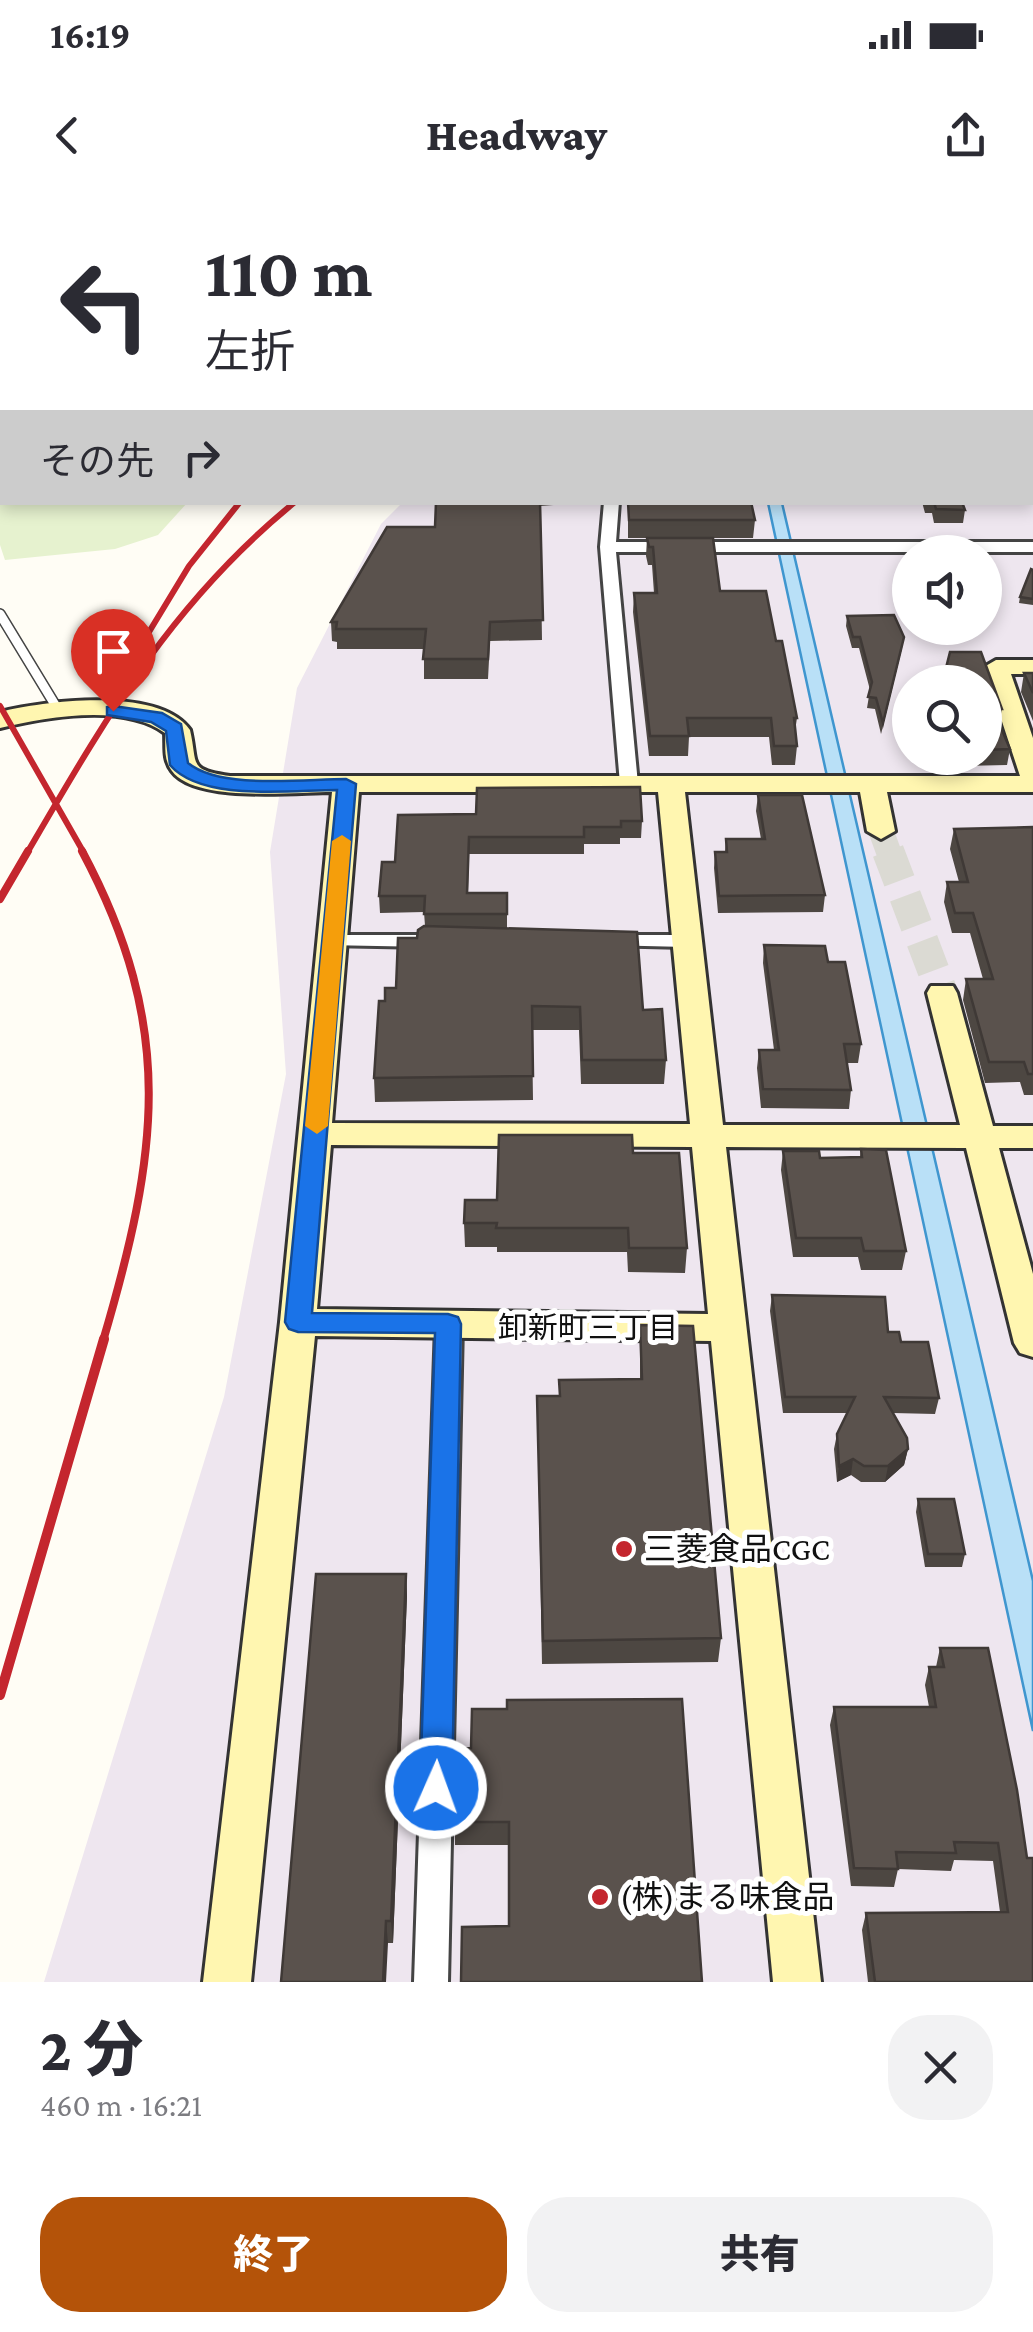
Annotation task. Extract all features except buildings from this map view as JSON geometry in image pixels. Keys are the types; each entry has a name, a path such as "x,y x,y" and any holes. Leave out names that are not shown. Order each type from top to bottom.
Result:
{"street":[{"path":"612,505 608,547 629,784"},
{"path":"608,547 1033,547"},
{"path":"0,720 57,708 142,714 167,722 179,736 179,765 194,777 208,781 872,784 1033,780 996,667 1033,666"},
{"path":"227,1982 298,1322 346,784"},
{"path":"671,784 796,1982"},
{"path":"872,784 881,831"},
{"path":"333,941 450,941"},
{"path":"588,941 686,941"},
{"path":"942,993 1033,1343"},
{"path":"316,1134 1033,1137"},
{"path":"298,1322 727,1328"},
{"path":"431,1982 448,1324"}],"lane":[{"path":"0,614 57,708"}],"shaded area":[{"path":"400,505 1033,505 1033,1982 44,1982 224,1397 286,1074 270,852 297,688 381,524"}],"green space":[{"path":"0,505 185,505 158,535 115,549 5,560 0,545"}],"water":[{"path":"768,505 782,505 1033,1581 1033,1731"}],"tunnel":[{"path":"881,831 889,853"},
{"path":"888,851 942,993"}],"railway":[{"path":"132,660 189,566 238,505"},
{"path":"56,804 114,709 177,622 212,580 292,505"},
{"path":"0,706 56,804"},
{"path":"27,853 56,804"},
{"path":"56,804 84,853"},
{"path":"0,899 28,851"},
{"path":"82,851 112,915 133,976 145,1035 149,1093 146,1151 136,1211 103,1341"},
{"path":"0,1695 104,1339"}],"slow traffic":[{"path":"317,1126 342,841"}],"place":[{"name":"三菱食品CGC","path":"624,1549"},
{"name":"(株)まる味食品","path":"600,1897"}],"district":[{"name":"卸新町三丁目","path":"588,1327"}],"route":[{"path":"113,711 156,717 175,728 179,736 179,765 194,777 230,784 346,784 298,1322 448,1324 436,1788"}]}
